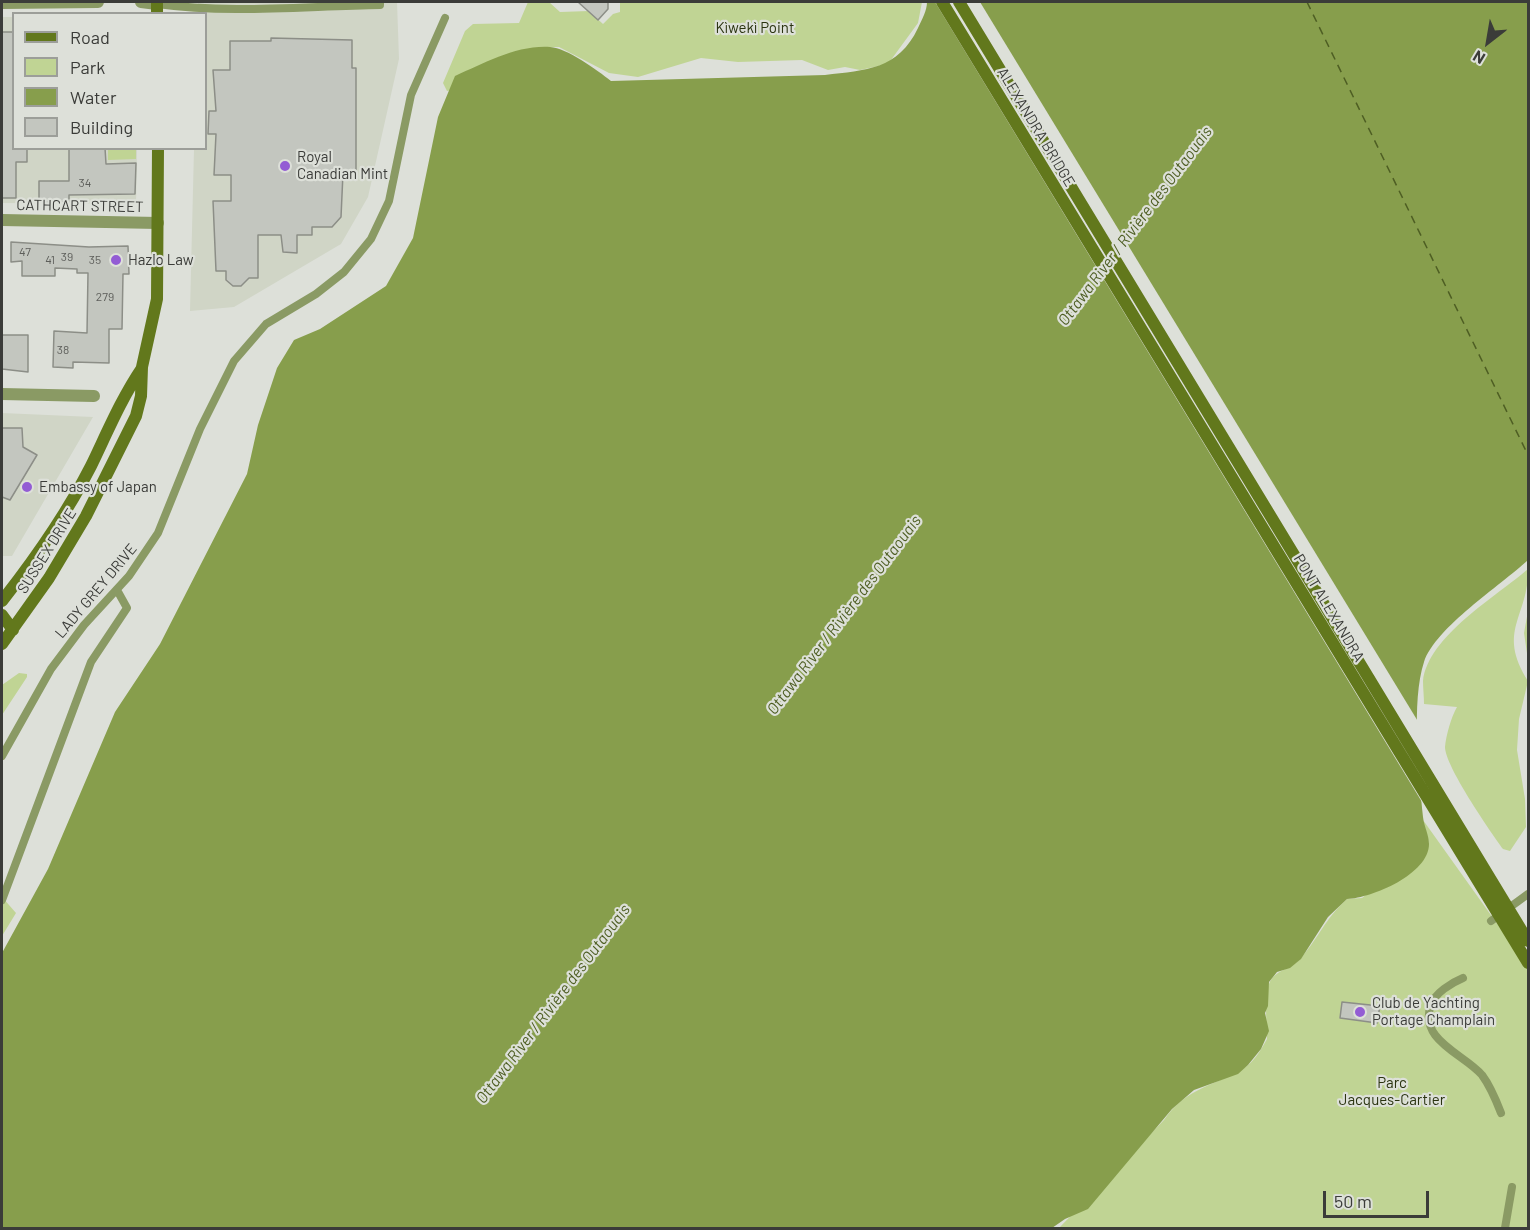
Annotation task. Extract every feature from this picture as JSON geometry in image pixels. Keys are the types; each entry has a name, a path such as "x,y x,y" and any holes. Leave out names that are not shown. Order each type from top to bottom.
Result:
{"main road":[{"name":"ALEXANDRA BRIDGE","path":"942,2 1105,268"},
{"path":"959,2 1528,941"},
{"name":"SUSSEX DRIVE","path":"2,644 7,627 69,547 105,482 136,416 141,396 142,367 157,299 158,150"},
{"name":"PONT ALEXANDRA","path":"1105,268 1528,963"},
{"name":"SUSSEX DRIVE","path":"2,601 32,562 69,506 117,408 142,367"},
{"path":"2,615 7,627"}],"street":[{"path":"2,3 98,2"},
{"path":"141,2 157,6"},
{"name":"CATHCART STREET","path":"2,220 158,223"},
{"path":"2,394 94,396"}],"lane":[{"path":"157,6 249,8 380,5 380,2"},
{"name":"LADY GREY DRIVE","path":"2,756 51,669 117,590 158,533 200,429 234,361 266,324 316,294 344,272 371,239 389,201 411,94 445,18"},
{"path":"2,900 91,662 127,608 117,590"},
{"path":"1491,921 1528,894"},
{"path":"1463,978 1447,987 1433,1000 1429,1010 1430,1026 1437,1039 1483,1077 1495,1096 1501,1113"},
{"path":"1504,1228 1512,1187"}],"shaded area":[{"path":"198,2 397,2 399,59 368,197 341,244 234,307 190,311 194,150 207,150 207,12 198,12"},
{"path":"2,17 12,17 12,150 137,150 136,204 2,203"},
{"name":"Embassy of Japan","path":"2,413 93,417 12,556 2,556"}],"green space":[{"name":"Kìwekì Point","path":"528,2 549,2 560,12 589,11 603,24 613,14 620,12 620,2 922,2 918,23 888,64 860,70 845,67 828,70 802,60 738,62 701,58 638,77 609,73 559,47 547,47 469,76 454,90 447,91 443,83 465,31 473,24 519,23"},
{"path":"108,150 136,150 136,159 108,160"},
{"path":"1528,569 1527,586 1514,636 1519,664 1528,681 1519,719 1517,750 1525,799 1526,827 1510,851 1503,849 1479,814 1447,756 1446,738 1457,707 1424,704 1423,681 1428,664 1437,648 1450,633 1482,604"},
{"path":"1528,611 1528,660 1524,633"},
{"path":"19,673 27,674 27,677 2,715 2,685"},
{"name":"Parc Jacques-Cartier","path":"1423,820 1528,967 1528,1228 1059,1228 1182,1100 1236,1073 1253,1061 1267,1039 1267,996 1272,979 1301,958 1333,914 1347,899 1362,898 1429,843"},
{"path":"2,897 16,913 2,936"}],"water":[{"name":"Ottawa River / Rivière des Outaouais","path":"927,2 1528,2 1528,560 1455,621 1441,635 1424,662 1418,697 1417,738 1423,817 1429,844 1427,855 1420,865 1410,874 1384,889 1358,898 1347,899 1328,917 1301,959 1290,968 1277,972 1269,982 1268,1006 1265,1013 1269,1031 1261,1049 1248,1065 1238,1074 1194,1090 1172,1109 1088,1209 1065,1219 1052,1228 2,1228 2,953 48,869 115,712 160,644 247,474 258,425 277,368 294,340 320,329 386,286 413,238 438,117 455,76 501,56 537,47 557,48 565,51 611,81 825,75 867,69 891,60 910,42 925,12"}],"pier":[{"path":"935,2 980,2 1422,728 1425,807"}],"building":[{"path":"578,2 608,2 608,9 598,20"},
{"path":"2,32 12,32 12,150 27,150 27,162 16,162 16,198 2,198"},
{"name":"Royal Canadian Mint","path":"271,38 352,40 352,68 356,68 356,173 343,173 341,217 332,227 312,227 312,235 297,235 297,253 283,252 281,235 258,235 258,278 249,278 241,286 233,286 226,280 226,271 216,271 213,201 231,201 231,175 214,175 216,134 208,134 209,111 216,111 213,70 230,70 230,41 271,41"},
{"path":"69,150 105,150 106,164 136,163 135,194 69,195 69,202 39,202 39,181 69,181"},
{"path":"11,242 89,247 128,246 129,274 123,274 122,329 109,329 109,363 73,362 73,368 53,367 54,331 87,333 88,273 77,273 77,269 55,268 55,276 22,276 22,261 11,262"},
{"path":"2,335 28,335 28,372 2,369"},
{"path":"2,428 22,428 23,447 37,455 10,500 2,497"},
{"name":"Club de Yachting Portage Champlain","path":"1342,1002 1380,1006 1377,1023 1340,1018"}],"ferry route":[{"path":"1307,2 1528,455"}],"place":[{"name":"Royal Canadian Mint","path":"285,166"},
{"name":"Hazlo Law","path":"116,260"},
{"name":"Embassy of Japan","path":"27,487"},
{"name":"Club de Yachting Portage Champlain","path":"1360,1012"}]}
